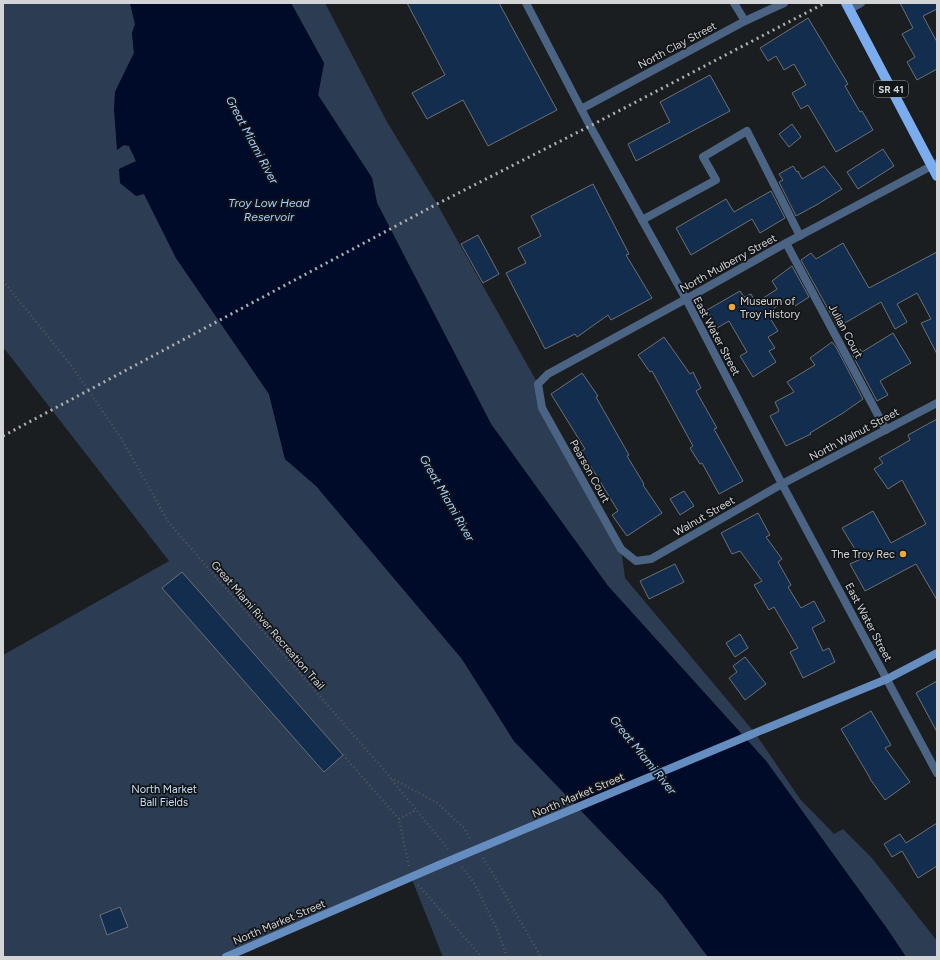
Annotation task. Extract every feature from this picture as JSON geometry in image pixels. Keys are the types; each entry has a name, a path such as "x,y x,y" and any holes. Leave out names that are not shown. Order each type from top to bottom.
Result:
{"main road":[{"name":"SR 41","path":"848,6 934,164 937,176"},
{"name":"North Market Street","path":"226,957 439,865 887,679 937,652"}],"street":[{"name":"East Water Street","path":"526,3 581,109 686,299 782,484 937,773"},
{"path":"734,3 744,22"},
{"name":"North Clay Street","path":"581,109 744,22 784,3"},
{"path":"848,6 861,3"},
{"path":"642,220 716,180 703,157 747,131 800,236"},
{"name":"North Mulberry Street","path":"538,384 548,374 786,243 934,164"},
{"name":"Julian Court","path":"786,243 886,430"},
{"name":"Pearson Court","path":"538,384 542,408 621,549 636,561"},
{"name":"North Walnut Street","path":"782,484 937,403"},
{"name":"Walnut Street","path":"636,561 651,559 782,484"}],"path":[{"name":"Great Miami River Recreation Trail","path":"3,281 71,365 121,438 169,523 391,778 436,802 464,828 472,841"},
{"path":"343,755 399,819 411,877 482,957"},
{"path":"399,819 416,810"},
{"path":"480,853 541,957"}],"green space":[{"name":"North Market Ball Fields","path":"3,3 130,3 135,24 132,33 134,53 115,92 117,149 124,145 129,146 136,161 144,194 176,258 269,394 285,459 316,485 462,659 514,741 662,895 708,957 443,957 411,877 226,957 3,957 3,655 169,561 3,347"},
{"path":"291,3 325,3 387,122 437,204 538,384 542,408 621,549 625,578 755,733 800,799 834,834 843,829 872,858 937,941 937,957 906,957 766,761 608,586 491,424 377,203 372,178 318,95 324,63"}],"water":[{"name":"Troy Low Head Reservoir","path":"130,3 291,3 324,63 318,95 372,178 377,203 491,424 608,586 766,761 906,957 708,957 662,895 514,741 462,659 316,486 285,459 269,394 176,258 144,194 136,196 120,183 119,169 136,161 129,146 124,145 117,150 114,110 115,92 134,53 132,33 135,24"}],"building":[{"path":"407,3 499,3 557,110 488,146 463,100 427,119 412,93 445,75"},
{"path":"900,3 937,3 937,9 923,16 937,42 937,69 917,80 907,62 915,57 902,34 913,28"},
{"path":"808,18 848,84 845,86 860,112 862,111 873,130 836,152 808,105 801,109 792,93 806,85 794,64 784,70 776,56 768,61 760,48"},
{"path":"710,75 730,111 636,161 628,144 670,122 660,102"},
{"path":"792,124 801,137 789,147 779,134"},
{"path":"883,149 894,166 858,189 847,172"},
{"path":"793,166 797,172 798,171 802,179 824,166 842,189 796,216 779,182 783,180 779,174"},
{"path":"593,184 629,254 626,255 652,298 611,320 608,315 577,337 575,334 545,349 506,273 526,263 518,248 541,236 531,216"},
{"path":"771,191 785,218 760,233 752,219 691,255 676,228 726,199 734,212"},
{"path":"478,235 499,274 483,283 461,244"},
{"path":"843,243 869,288 937,252 937,354 921,323 931,319 917,293 897,304 907,322 895,329 881,302 838,327 801,260 811,253 816,259"},
{"path":"792,266 809,297 795,306 789,298 767,313 778,331 768,337 775,348 769,351 776,362 753,377 740,356 747,352 729,321 717,328 707,310 740,291 744,297 751,294 756,303 777,289 772,281"},
{"path":"893,333 911,363 880,381 888,395 877,401 852,354 860,349 862,352"},
{"path":"664,337 690,374 693,372 701,388 696,391 717,428 714,429 743,481 719,494 702,463 700,464 690,448 693,446 652,371 650,372 638,355"},
{"path":"832,342 863,399 810,433 811,434 786,446 770,416 779,411 775,402 794,392 787,382 815,365 810,358"},
{"path":"582,373 598,396 596,397 629,455 627,456 644,484 643,485 662,513 627,536 612,515 618,511 590,465 587,466 580,452 585,449 551,394"},
{"path":"937,419 937,600 916,564 865,591 850,564 861,559 842,528 873,511 891,543 926,524 902,480 888,489 874,469 883,463 879,458 910,440 908,435"},
{"path":"684,491 694,506 680,515 670,499"},
{"path":"758,513 770,535 766,537 782,559 778,562 791,585 788,587 801,608 814,601 825,621 812,628 823,651 829,648 835,662 803,678 790,652 798,648 774,607 769,610 754,585 762,581 740,551 732,554 721,533"},
{"path":"675,564 684,582 649,599 640,581"},
{"path":"182,572 343,755 324,772 162,588"},
{"path":"740,634 748,648 735,657 726,643"},
{"path":"745,657 766,684 745,700 729,678 737,672 733,666"},
{"path":"937,681 937,732 916,693"},
{"path":"871,711 891,745 885,748 910,782 885,800 870,779 841,729"},
{"path":"937,823 937,866 918,878 902,851 892,857 884,844 900,834 906,843"},
{"path":"120,907 128,927 107,935 100,915"}],"railway":[{"path":"3,436 437,204 825,3"}],"place":[{"name":"Museum of Troy History","path":"732,307"},
{"name":"The Troy Rec","path":"903,554"}],"water label":[{"name":"Great Miami River","path":"252,140"},
{"name":"Great Miami River","path":"447,498"},
{"name":"Great Miami River","path":"643,755"}]}
